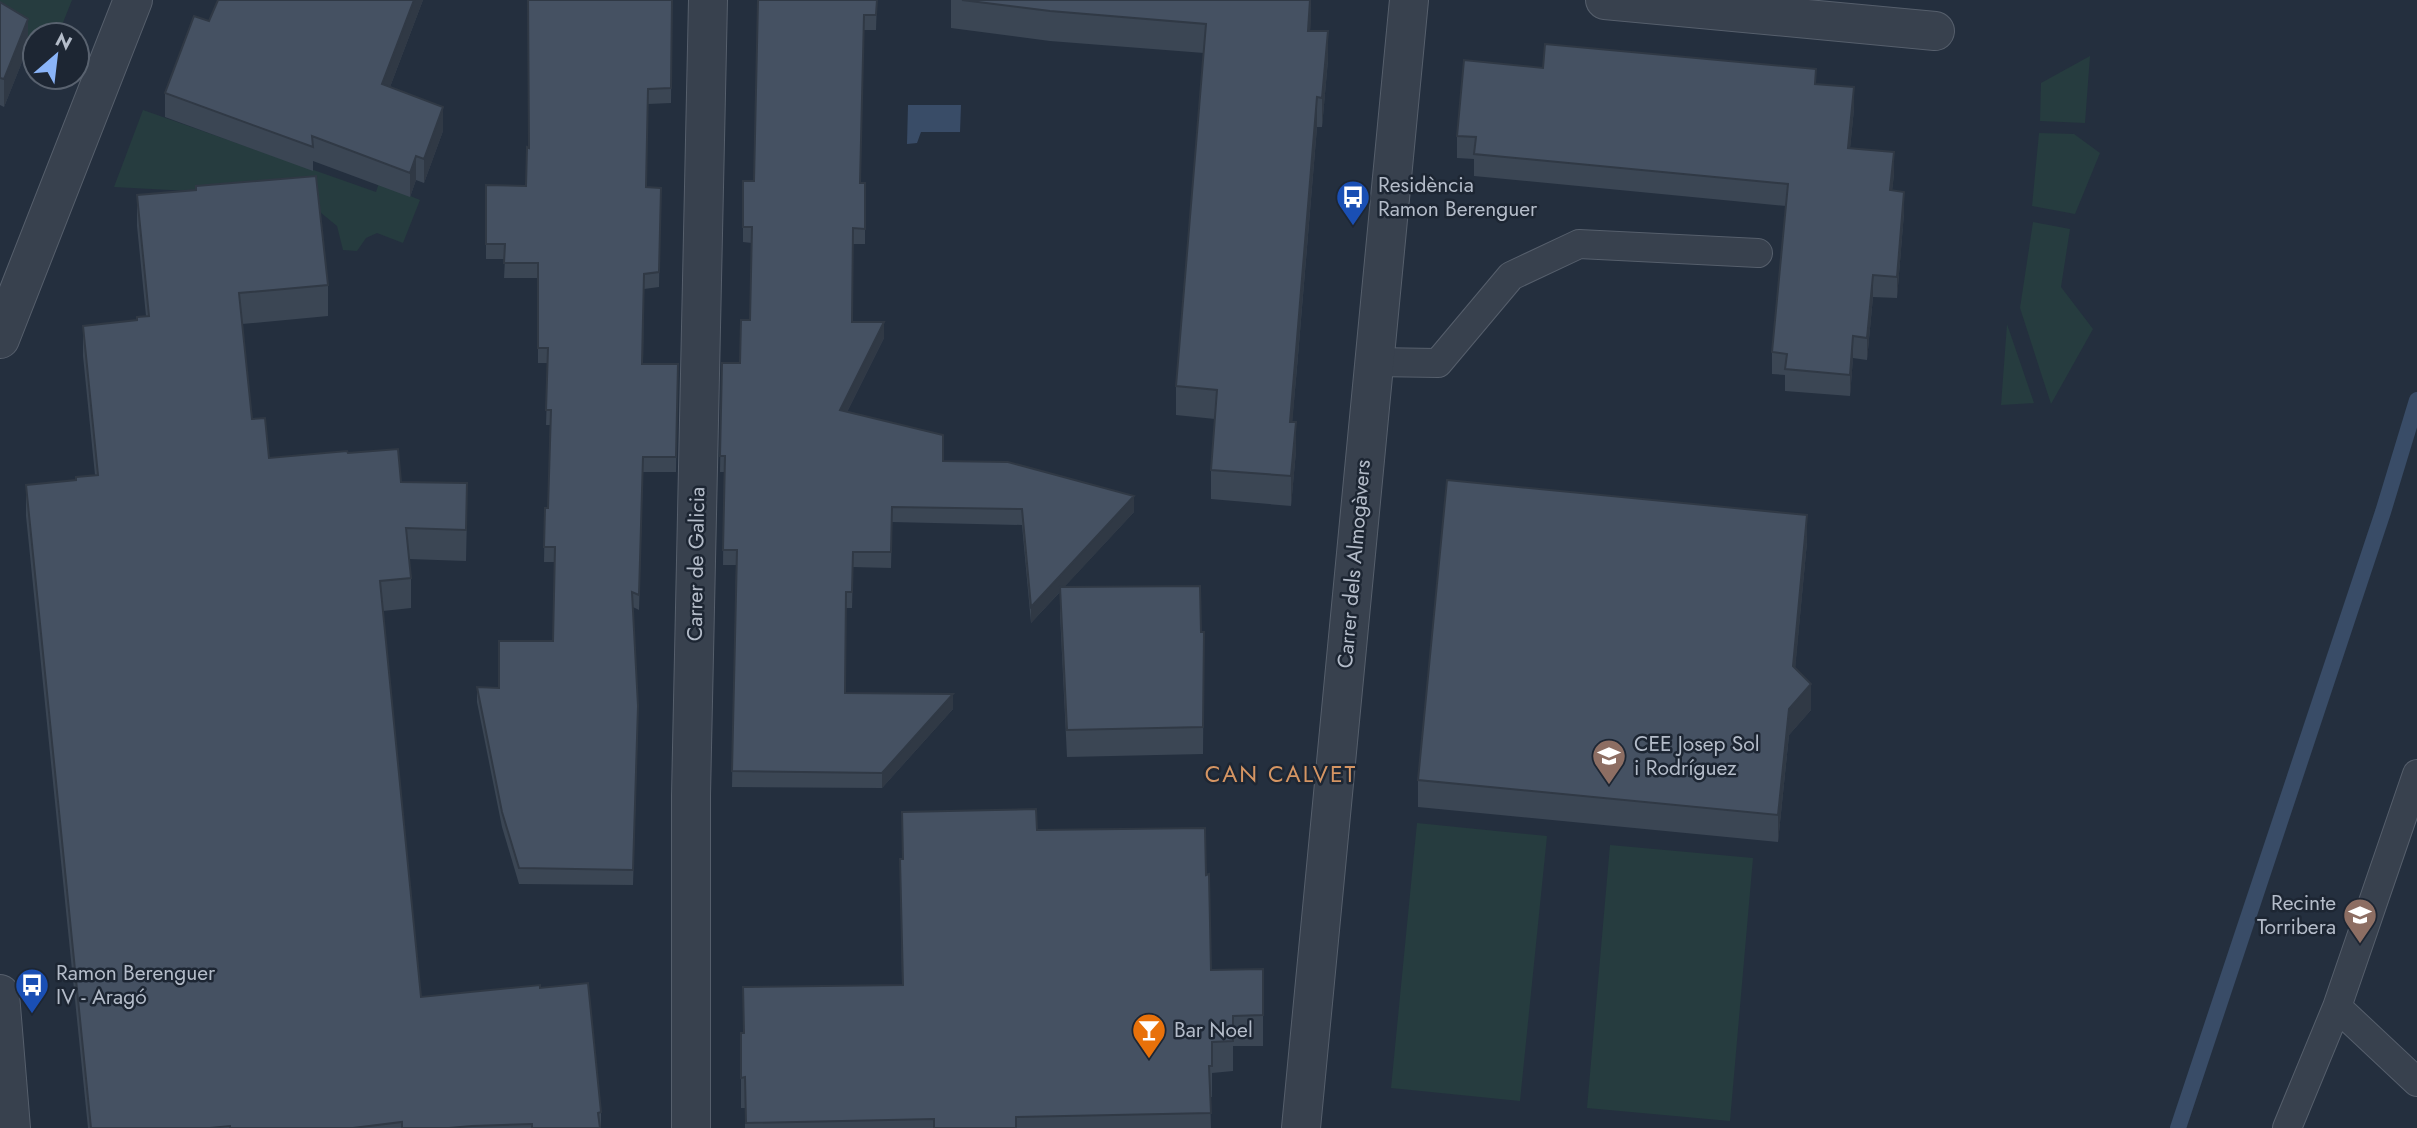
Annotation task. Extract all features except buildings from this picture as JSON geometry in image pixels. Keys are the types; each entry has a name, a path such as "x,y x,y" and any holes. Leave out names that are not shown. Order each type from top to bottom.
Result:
{"street":[{"path":"0,339 133,0"},
{"name":"Carrer de Galicia","path":"691,1128 691,782 708,0"},
{"name":"Carrer dels Almogàvers","path":"1301,1128 1409,0"},
{"path":"1605,0 1935,31"},
{"path":"0,994 12,1128"}],"lane":[{"path":"1374,362 1438,363 1511,276 1579,244 1758,253"},
{"path":"2287,1128 2337,1007 2417,774"},
{"path":"2337,1007 2417,1082"}],"green space":[{"path":"0,0 72,0 64,21 21,21 21,42 0,29"},
{"path":"2090,56 2085,123 2040,121 2041,83"},
{"path":"143,110 376,192 379,183 420,200 403,243 377,233 366,238 357,251 343,250 337,226 315,208 189,191 114,187"},
{"path":"2039,133 2074,134 2100,153 2075,214 2032,206"},
{"path":"2033,222 2070,229 2061,287 2093,329 2051,404 2020,308"},
{"path":"2007,324 2034,403 2001,405"},
{"path":"1417,823 1547,836 1520,1101 1391,1088"},
{"path":"1610,845 1753,858 1730,1121 1587,1108"}],"water":[{"path":"908,105 961,105 960,132 921,132 917,143 907,144"}],"waterway":[{"path":"2178,1128 2383,512 2417,400"}],"place":[{"name":"Residència Ramon Berenguer","path":"1353,227"},
{"name":"CEE Josep Sol i Rodríguez","path":"1609,786"},
{"name":"Recinte Torribera","path":"2360,945"},
{"name":"Ramon Berenguer IV - Aragó","path":"32,1015"},
{"name":"Bar Noel","path":"1149,1060"}],"district":[{"name":"CAN CALVET","path":"1281,774"}]}
